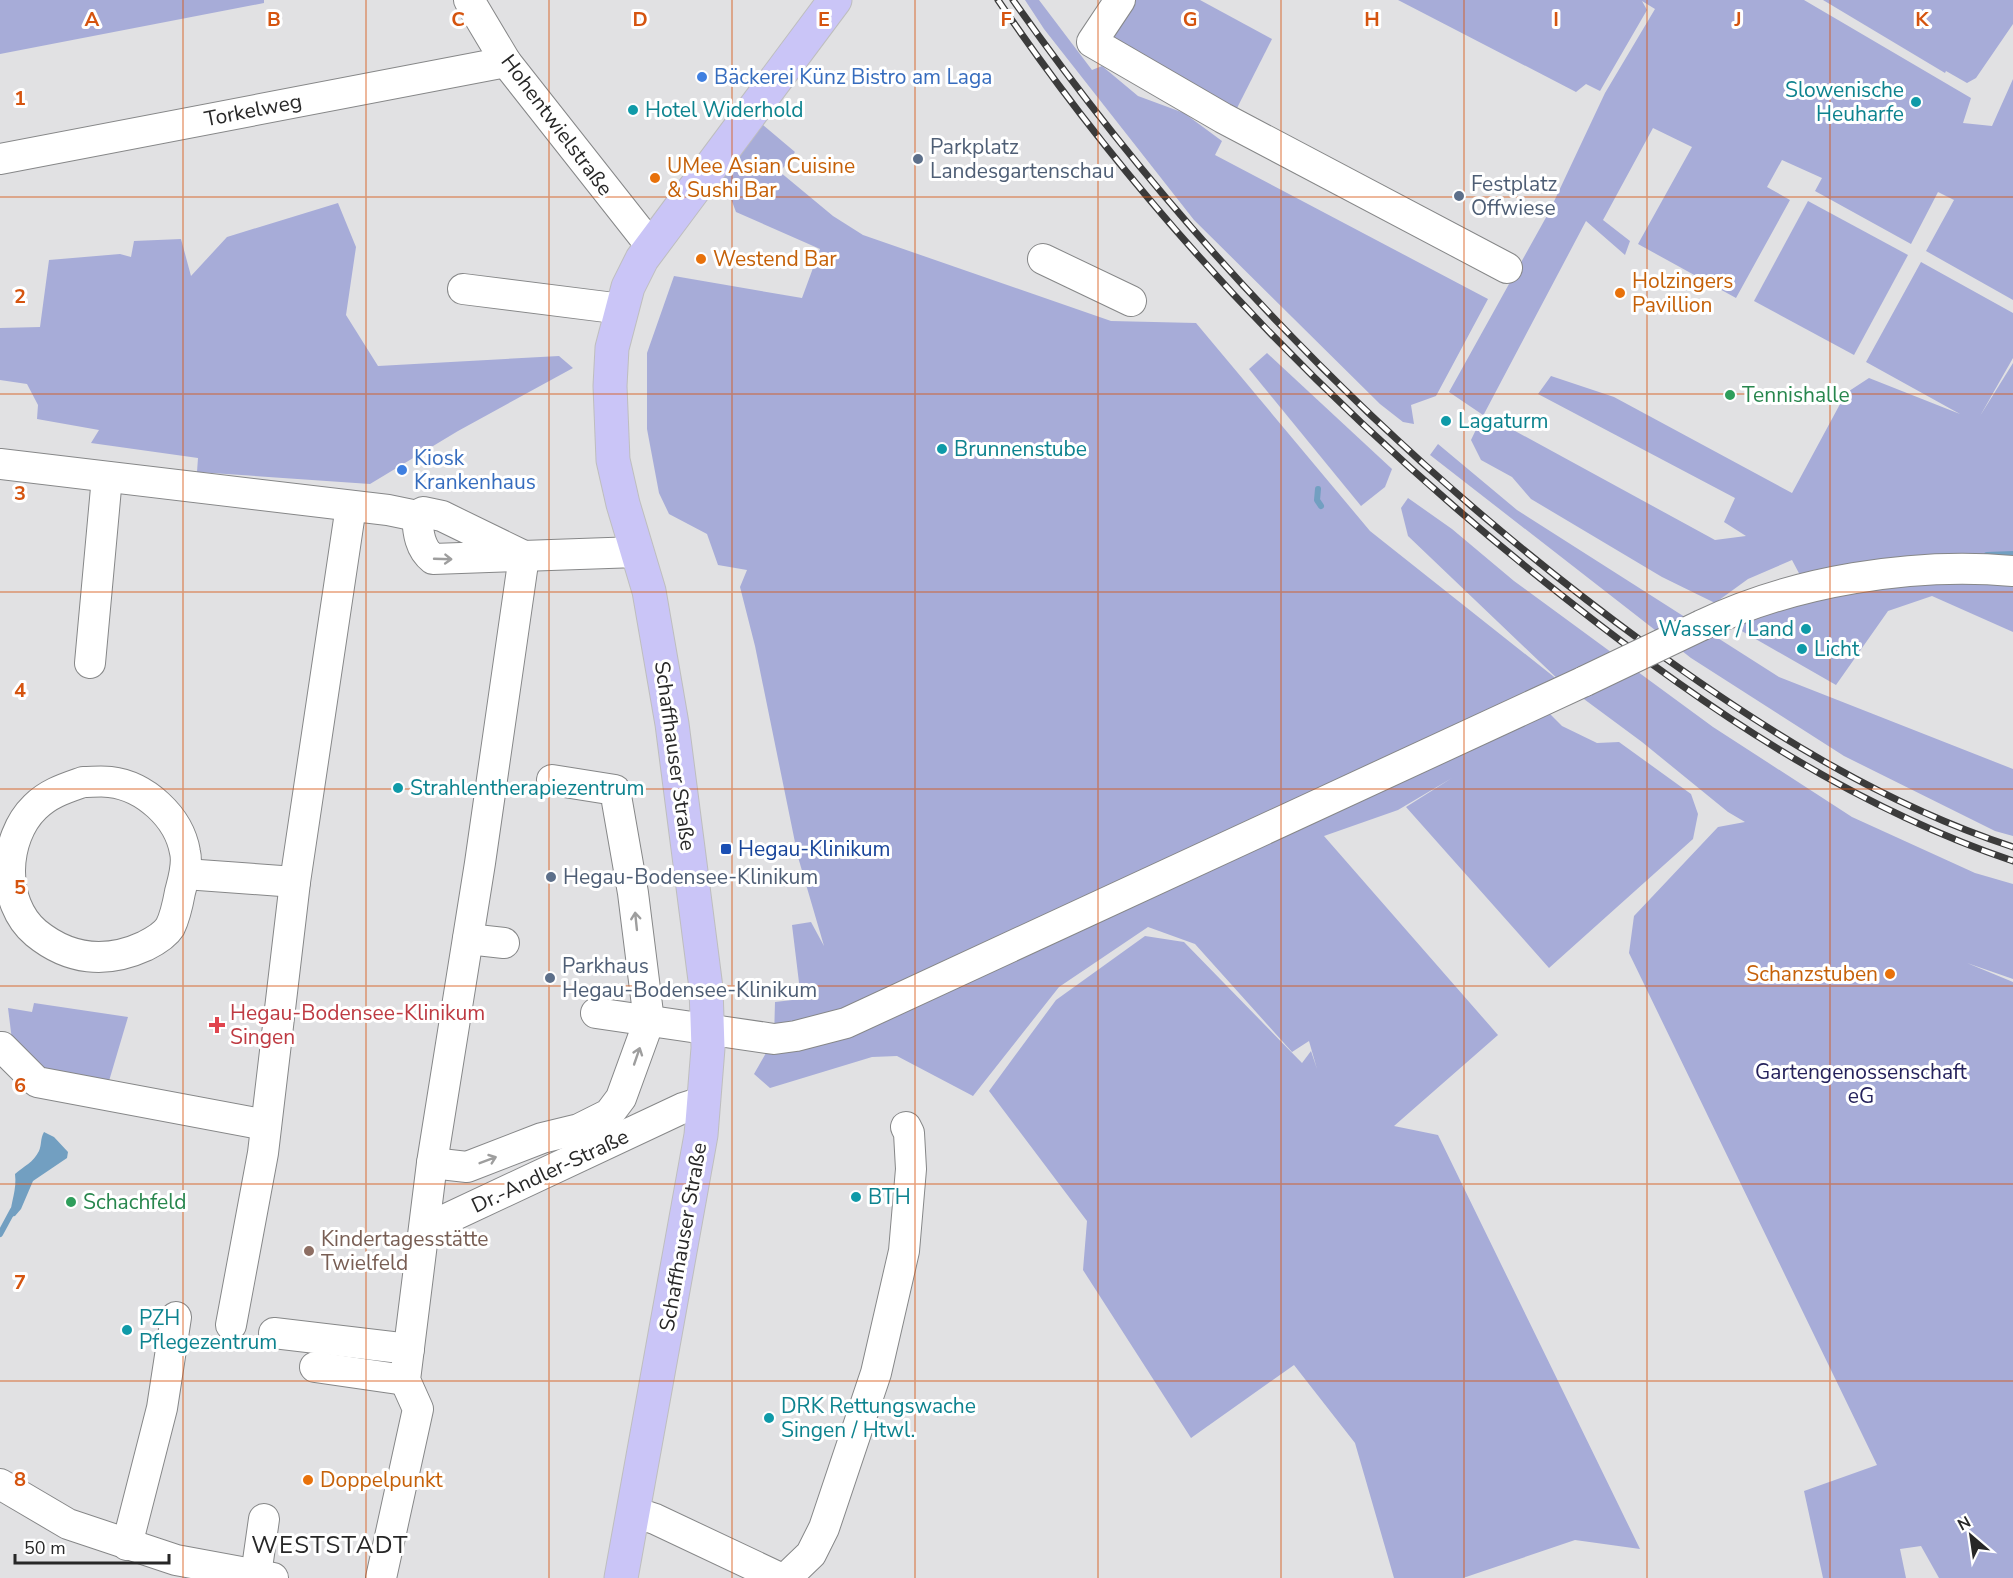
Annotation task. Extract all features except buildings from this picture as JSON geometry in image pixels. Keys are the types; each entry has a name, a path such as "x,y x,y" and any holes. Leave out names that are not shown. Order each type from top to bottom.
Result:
{"main road":[{"name":"Schaffhauser Straße","path":"621,1578 717,1043 706,988 673,732 649,591 616,471 611,426 612,348 628,287 651,246 834,0"}],"street":[{"name":"Hohentwielstraße","path":"469,0 506,62 651,246"},
{"path":"1120,0 1092,42 1224,117 1507,268"},
{"name":"Torkelweg","path":"0,159 506,62"},
{"path":"1043,259 1131,301"},
{"path":"463,290 622,309"},
{"path":"0,464 417,516 423,512 442,516 524,556"},
{"path":"90,663 107,477"},
{"path":"231,1325 266,1125 295,882 351,506"},
{"path":"417,516 418,533 425,553 433,559 637,552"},
{"path":"381,1578 418,1409 405,1380 430,1176 468,939 524,556"},
{"path":"597,1013 649,1021 717,1043 796,1036 846,1023 1702,625 1752,604 1805,588 1894,573 1973,567 2013,571"},
{"path":"430,1176 467,1167 542,1138 579,1130 609,1114 621,1098 649,1021 633,893 615,790 552,780"},
{"path":"83,782 111,782 137,790 159,805 176,827 185,852 184,874 170,928 155,941 129,953 103,958 77,956 52,946 32,929 22,915 10,882 10,855 19,829 35,807 50,796 57,791 83,782"},
{"path":"184,874 295,882"},
{"path":"468,939 504,943"},
{"path":"2,1047 37,1082 266,1125"},
{"name":"Dr.-Andler-Straße","path":"425,1229 683,1108 705,1101"},
{"path":"786,1578 812,1554 824,1528 876,1373 904,1251 911,1169 909,1133 906,1127"},
{"path":"430,1176 497,1196"},
{"path":"128,1545 162,1408 176,1317"},
{"path":"274,1333 409,1349"},
{"path":"315,1367 405,1380"},
{"path":"0,1484 68,1524 128,1545 176,1560 264,1576 264,1519"},
{"path":"634,1512 655,1519 780,1578"}],"green space":[{"path":"0,0 264,0 264,3 0,54"},
{"path":"1025,0 1039,0 1092,70 1102,66 1138,96 1184,113 1222,141 1215,155 1488,299 1436,396 1411,405 1414,424 1403,422 1380,404 1194,220 1044,29"},
{"path":"1130,0 1200,0 1272,39 1235,112 1104,40"},
{"path":"1398,0 1804,0 1971,98 1963,123 1992,126 2013,79 2013,300 1926,251 1954,200 1938,192 1911,244 1815,191 1822,178 1782,160 1767,187 1790,200 1736,298 1638,244 1692,147 1653,128 1603,220 1630,241 1625,255 1586,221 1484,414 1715,540 1746,536 1724,522 1735,498 1538,394 1551,376 1614,397 1792,493 1846,393 1869,378 1960,414 1866,362 1921,262 2013,313 2013,358 1980,416 2013,363 2013,632 1932,596 1888,611 1836,685 1733,626 1801,577 1792,560 1748,579 1715,603 1662,577 1531,499 1512,477 1481,460 1471,440 1483,415 1449,392 1549,212 1605,93 1655,9 1642,1 1647,10 1600,91 1586,84 1576,92"},
{"path":"1823,0 2013,0 2013,24 1976,78 1967,83 1946,71 1945,73"},
{"name":"Gartengenossenschaft eG","path":"763,125 795,152 780,172 833,216 863,235 1111,321 1196,323 1370,531 1563,684 1408,536 1401,508 1408,498 1452,529 1514,581 1713,727 1852,817 1975,873 2013,884 2013,979 1967,963 2013,982 2013,1578 1939,1578 1921,1546 1900,1549 1906,1578 1823,1578 1804,1491 1877,1465 1629,953 1634,916 1718,827 1745,822 1728,812 1642,742 1569,688 1539,703 1562,726 1597,743 1619,742 1691,794 1698,814 1693,839 1549,968 1406,807 1452,778 1398,810 1324,836 1498,1035 1394,1126 1438,1135 1640,1549 1575,1540 1463,1578 1394,1578 1355,1443 1294,1365 1191,1438 1083,1270 1087,1221 989,1091 1056,1000 1145,936 1184,942 1302,1063 1311,1051 1317,1069 1309,1041 1292,1052 1195,944 1148,927 1059,987 973,1096 897,1056 872,1057 770,1088 754,1074 774,1039 775,1002 801,999 792,925 811,922 824,946 798,857 755,646 740,587 747,570 718,565 707,534 669,514 659,493 647,429 647,353 674,276 802,298 820,249 736,212 722,175"},
{"path":"1808,201 1908,255 1854,355 1754,301"},
{"path":"338,203 356,247 346,315 378,366 559,356 573,368 458,431 370,484 197,472 198,458 91,443 99,430 37,419 38,405 27,384 0,380 0,328 40,327 49,260 120,254 131,257 134,241 181,239 191,276 227,237"},
{"path":"1267,353 1392,469 1385,487 1361,506 1249,369"},
{"path":"1438,444 1517,510 1779,677 2013,769 2013,836 1995,831 1844,756 1691,658 1430,455"},
{"path":"34,1003 128,1017 109,1081 35,1073 13,1048 8,1008 32,1012"}],"shaded area":[{"path":"44,1132 54,1137 68,1152 67,1158 33,1181 21,1209 15,1216 10,1217 15,1174 37,1155"}],"waterway":[{"path":"1318,489 1317,500 1321,506"},
{"path":"1987,555 2013,554"},
{"path":"0,1234 13,1210"}],"railway":[{"path":"998,0 1058,84 1122,166 1189,245 1259,321 1332,394 1407,465 1485,533 1565,598 1669,677 1778,749 1834,782 1892,811 1952,838 2013,861"},
{"path":"1013,0 1080,92 1151,180 1226,266 1303,348 1384,428 1469,504 1556,576 1647,645 1777,733 1822,760 1915,808 2013,847"}],"place":[{"name":"Bäckerei Künz Bistro am Laga","path":"702,77"},
{"name":"Slowenische Heuharfe","path":"1916,102"},
{"name":"Hotel Widerhold","path":"633,110"},
{"name":"Parkplatz Landesgartenschau","path":"918,159"},
{"name":"UMee Asian Cuisine & Sushi Bar","path":"655,178"},
{"name":"Festplatz Offwiese","path":"1459,196"},
{"name":"Westend Bar","path":"701,259"},
{"name":"Holzingers Pavillion","path":"1620,293"},
{"name":"Tennishalle","path":"1730,395"},
{"name":"Lagaturm","path":"1446,421"},
{"name":"Brunnenstube","path":"942,449"},
{"name":"Kiosk Krankenhaus","path":"402,470"},
{"name":"Wasser / Land","path":"1806,629"},
{"name":"Licht","path":"1802,649"},
{"name":"Strahlentherapiezentrum","path":"398,788"},
{"name":"Hegau-Klinikum","path":"726,849"},
{"name":"Hegau-Bodensee-Klinikum","path":"551,877"},
{"name":"Schanzstuben","path":"1890,974"},
{"name":"Parkhaus Hegau-Bodensee-Klinikum","path":"550,978"},
{"name":"Hegau-Bodensee-Klinikum Singen","path":"217,1025"},
{"name":"BTH","path":"856,1197"},
{"name":"Schachfeld","path":"71,1202"},
{"name":"Kindertagesstätte Twielfeld","path":"309,1251"},
{"name":"PZH Pflegezentrum","path":"127,1330"},
{"name":"DRK Rettungswache Singen / Htwl.","path":"769,1418"},
{"name":"Doppelpunkt","path":"308,1480"}],"district":[{"name":"WESTSTADT","path":"330,1545"}]}
